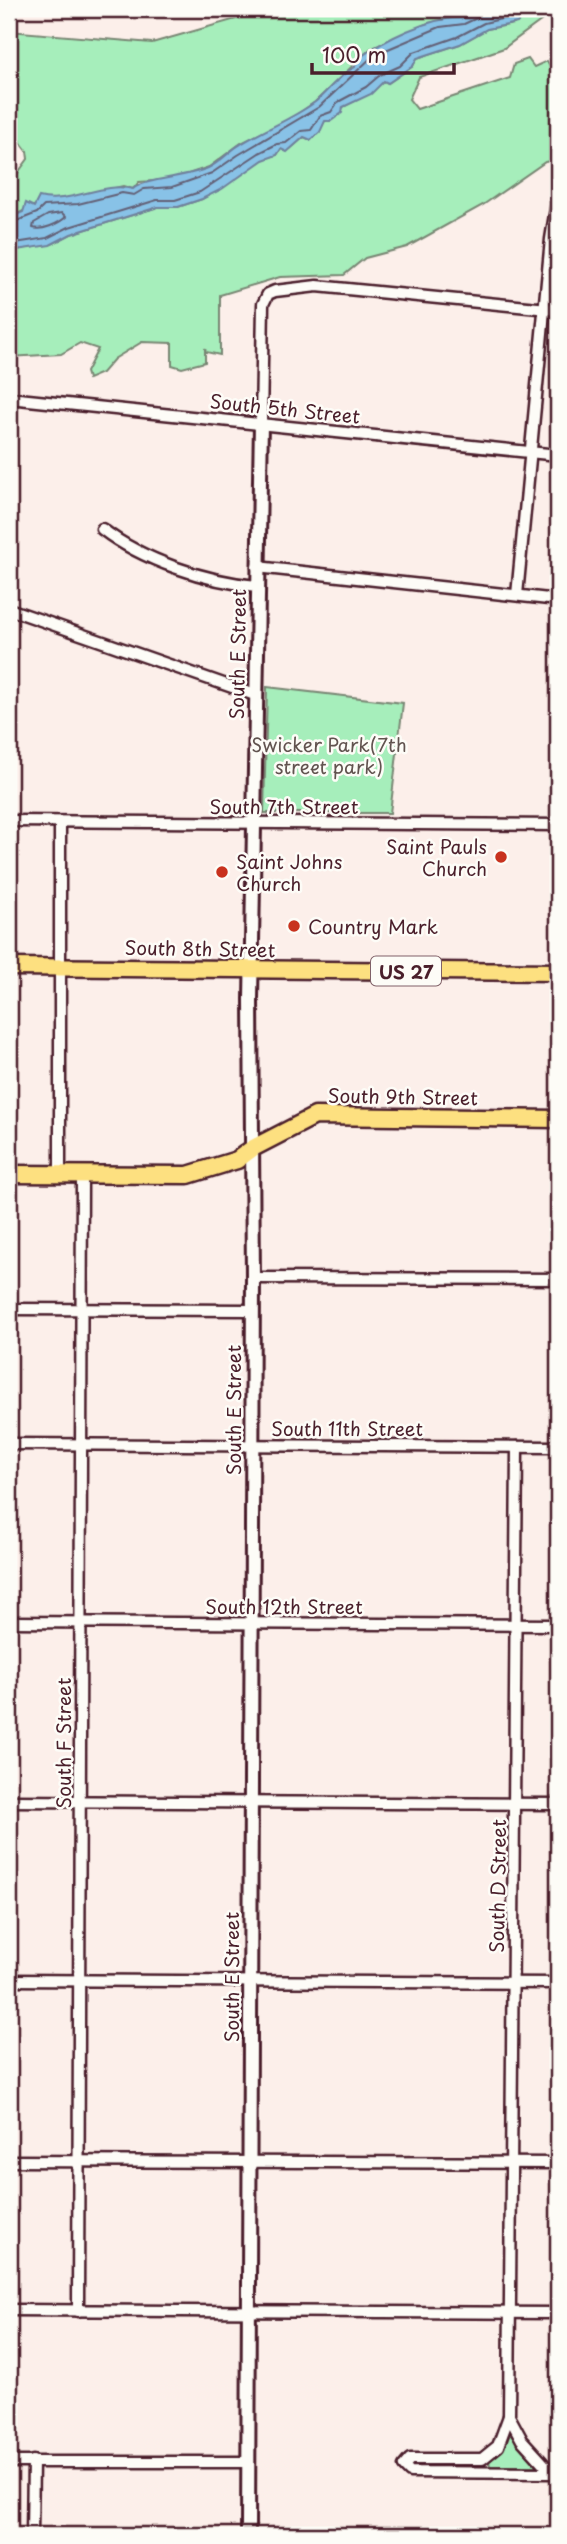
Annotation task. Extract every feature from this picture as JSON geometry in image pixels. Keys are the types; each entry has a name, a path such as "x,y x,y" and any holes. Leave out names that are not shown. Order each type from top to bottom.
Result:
{"highway":[{"name":"South 8th Street","path":"9,967 558,972"},
{"name":"South 9th Street","path":"9,1174 188,1175 219,1168 237,1160 253,1148 314,1116 558,1119"}],"street":[{"path":"517,595 551,239 558,196"},
{"name":"South E Street","path":"248,2535 253,969 255,695 263,304 268,294 275,291 317,286 545,309"},
{"path":"545,309 558,310"},
{"name":"South 5th Street","path":"9,398 558,455"},
{"path":"102,529 126,548 226,584 257,586"},
{"path":"257,567 558,600"},
{"path":"9,609 255,695"},
{"name":"South 7th Street","path":"9,821 558,825"},
{"path":"60,1175 61,822"},
{"name":"South F Street","path":"78,2311 82,1175"},
{"path":"253,1278 558,1279"},
{"path":"9,1309 252,1310"},
{"name":"South 11th Street","path":"9,1444 558,1447"},
{"name":"South D Street","path":"509,2416 517,1447"},
{"name":"South 12th Street","path":"9,1622 558,1625"},
{"path":"9,1801 558,1804"},
{"path":"9,1980 558,1983"},
{"path":"9,2161 558,2163"},
{"path":"9,2310 558,2313"},
{"path":"509,2416 498,2446 482,2459 410,2459 404,2466 410,2472 555,2474"},
{"path":"509,2416 522,2440 555,2474"},
{"path":"32,2535 33,2461"},
{"path":"9,2462 248,2462"}],"green space":[{"path":"271,9 462,9 464,13 463,17 428,23 370,49 315,102 290,119 241,143 209,167 170,180 139,182 133,189 123,186 77,197 46,200 9,218 9,185 28,159 27,151 16,136 9,137 9,31 152,43"},
{"path":"557,9 504,48 419,77 409,99 417,109 510,78 514,64 528,59 534,67 547,61 553,70 558,68 556,160 545,162 483,205 407,247 365,258 344,275 280,277 220,295 220,355 206,352 205,348 205,362 182,368 172,365 172,343 142,342 114,359 102,373 88,379 86,372 98,349 80,343 61,354 9,357 9,286 11,290 12,280 9,251 52,244 71,234 158,207 178,207 202,199 263,159 277,155 281,149 290,149 304,137 311,140 325,121 333,118 343,107 368,94 384,81 388,83 413,66 417,58 460,44 487,29 514,24 528,11"},
{"name":"Swicker Park(7th street park)","path":"267,687 403,703 390,813 264,813"},
{"path":"510,2433 537,2463 536,2466 490,2466 489,2461"}],"water":[{"path":"462,9 467,9 469,14 479,9 535,9 528,11 517,23 487,29 460,44 417,58 413,66 388,83 384,81 371,94 343,107 342,113 331,121 325,121 320,132 311,140 304,137 287,152 281,149 277,155 263,160 222,189 202,199 178,207 158,207 71,234 50,245 9,251 9,218 23,212 26,203 34,207 39,197 62,198 110,188 133,189 146,183 208,168 237,146 315,102 339,78 355,67 356,60 367,52 393,37 421,26 463,17"}],"place":[{"name":"Saint Pauls Church","path":"501,857"},
{"name":"Saint Johns Church","path":"222,872"},
{"name":"Country Mark","path":"294,926"}]}
